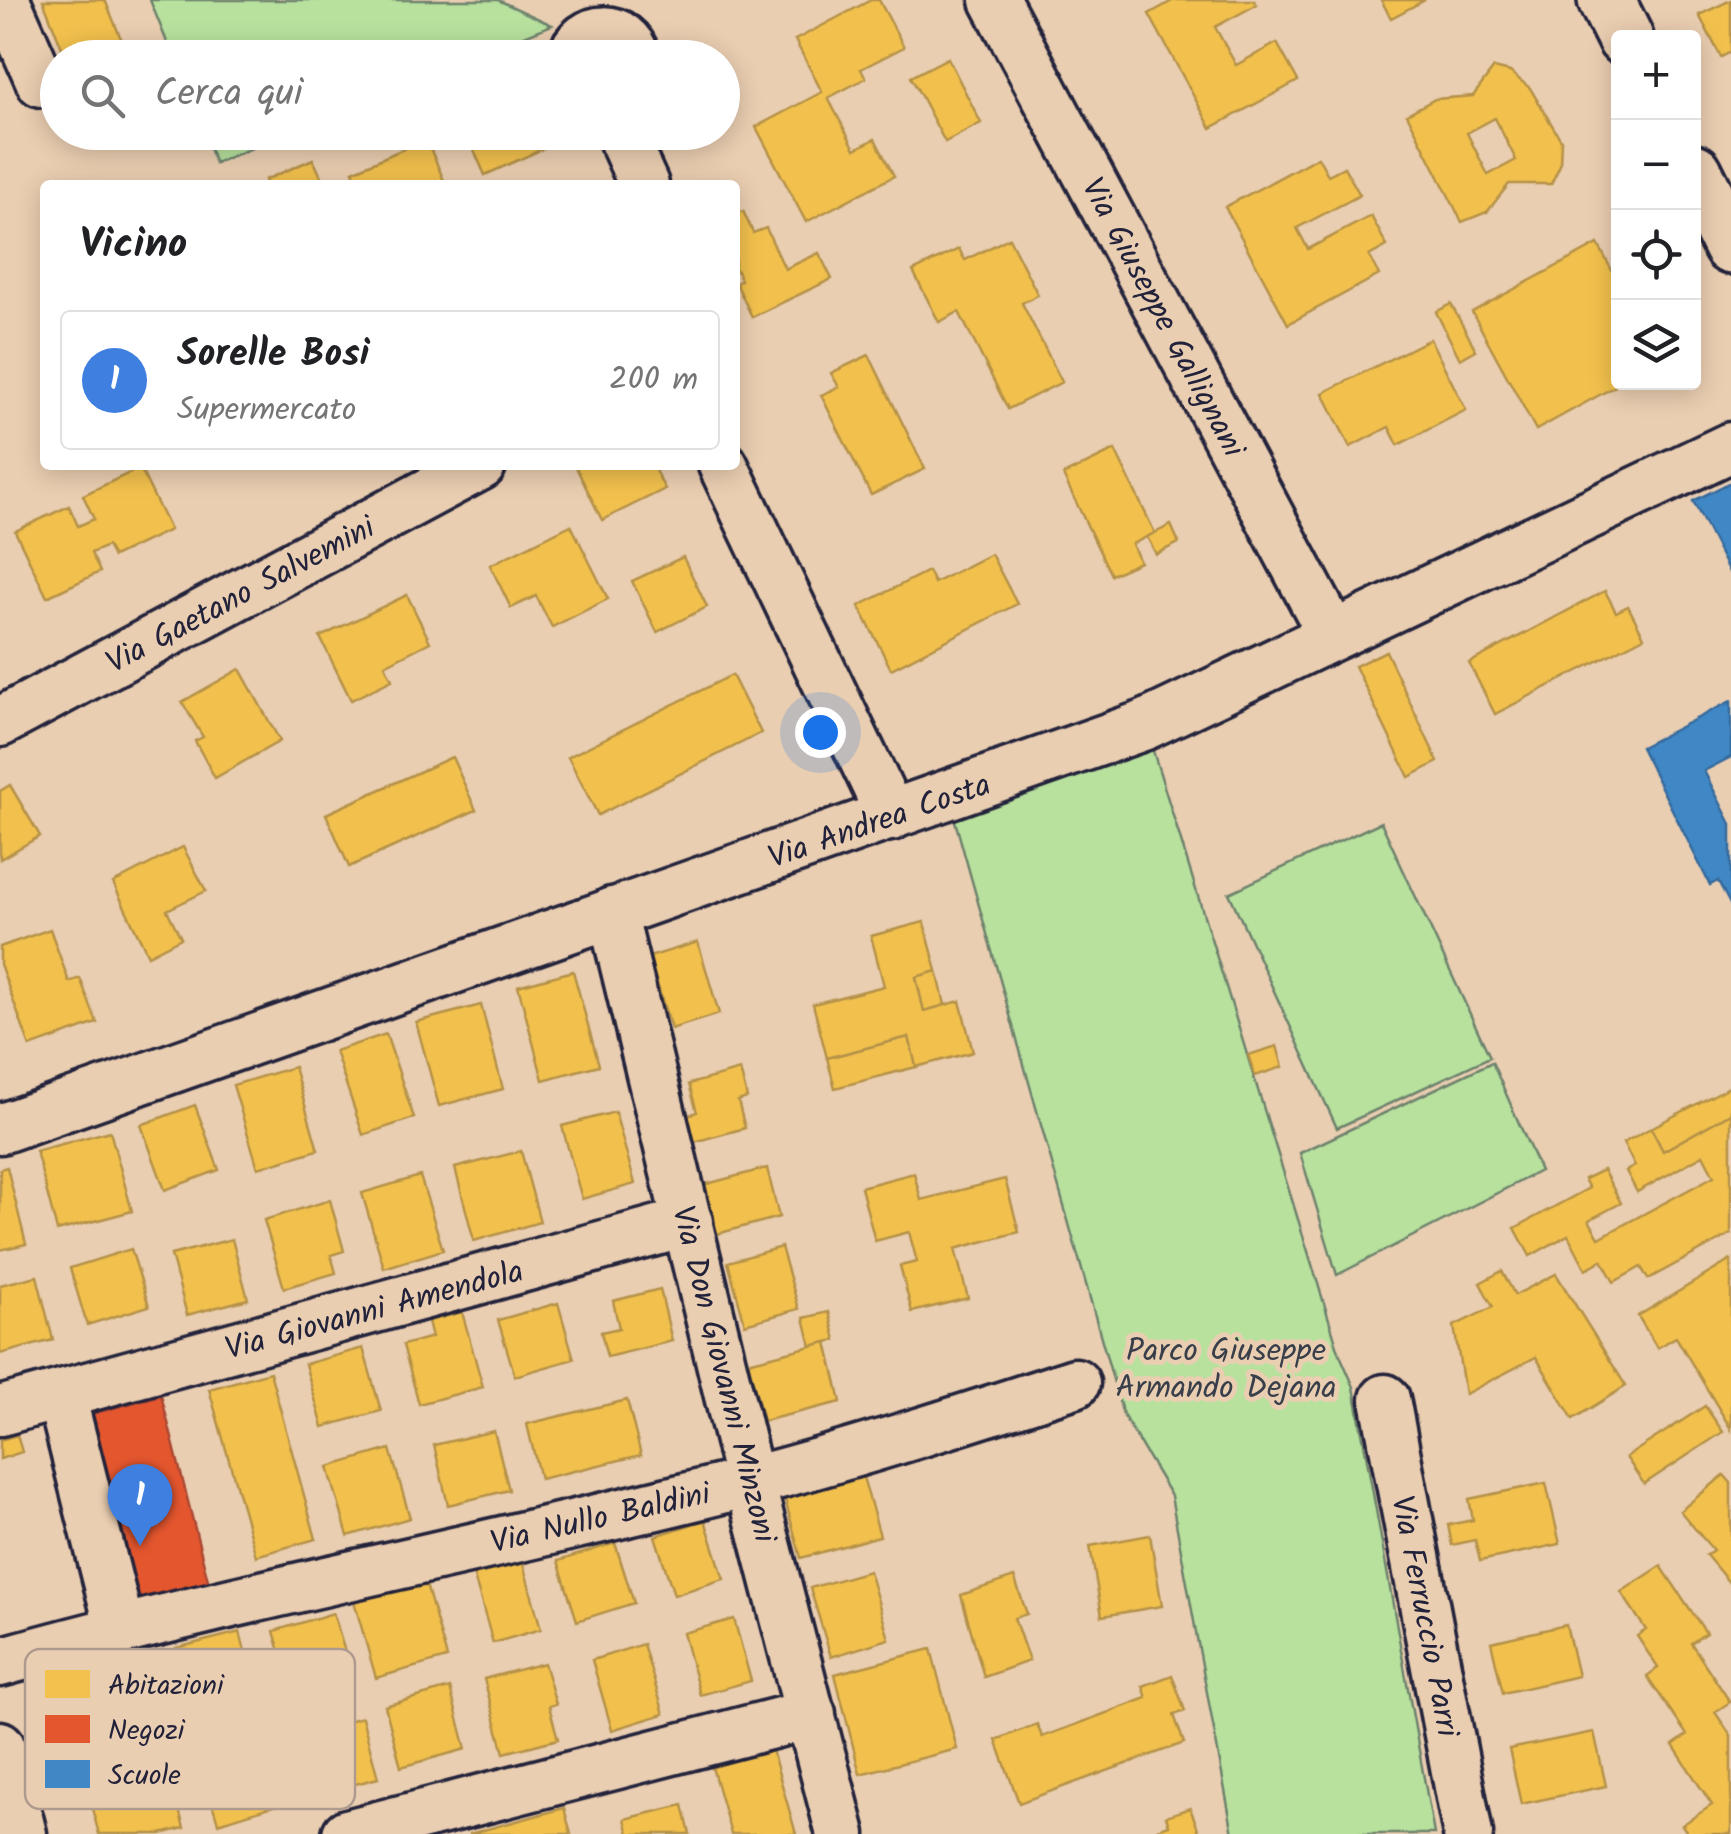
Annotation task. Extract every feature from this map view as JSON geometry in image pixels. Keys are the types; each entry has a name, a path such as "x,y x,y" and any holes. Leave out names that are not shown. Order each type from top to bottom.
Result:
{"main road":[{"path":"1606,0 1621,30"},
{"path":"1701,186 1731,246"}],"street":[{"path":"5,0 40,80"},
{"name":"Via Giuseppe Gallignani","path":"996,0 1332,634"},
{"path":"580,40 598,30 608,30 627,40"},
{"path":"628,150 642,180"},
{"name":"Via Andrea Costa","path":"0,1129 1146,725 1731,446"},
{"name":"Via Gaetano Salvemini","path":"0,722 472,470"},
{"path":"724,470 891,816"},
{"name":"Via Don Giovanni Minzoni","path":"612,912 750,1482 841,1834"},
{"name":"Via Giovanni Amendola","path":"0,1411 688,1222"},
{"name":"Via Nullo Baldini","path":"49,1649 750,1482 919,1434 1075,1383"},
{"path":"60,1395 120,1630"},
{"name":"Via Ferruccio Parri","path":"1385,1399 1468,1834"},
{"name":"Via Nullo Baldini","path":"0,1662 25,1655"},
{"path":"348,1834 811,1714"},
{"path":"0,1746 22,1834"}],"green space":[{"path":"150,0 498,0 552,25 514,40 166,40"},
{"path":"210,150 247,150 215,163"},
{"name":"Parco Giuseppe Armando Dejana","path":"1145,725 1340,1355 1354,1387 1434,1834 1233,1834 1171,1496 1123,1415 948,796"},
{"path":"1381,822 1490,1057 1337,1128 1229,893"},
{"path":"1492,1062 1540,1171 1337,1275 1300,1153"}],"building: Abitazioni":[{"path":"43,0 105,0 122,40 59,40"},
{"path":"871,0 879,0 904,47 861,69 866,78 828,98 855,149 875,139 894,176 806,222 756,127 822,92 795,40"},
{"path":"1174,0 1254,0 1256,5 1215,27 1236,65 1277,43 1298,81 1211,128 1149,14"},
{"path":"1381,0 1425,0 1391,18"},
{"path":"1731,0 1731,52 1721,57 1699,15"},
{"path":"948,58 981,123 945,142 911,77"},
{"path":"1494,68 1510,72 1530,88 1561,140 1560,165 1551,184 1509,184 1487,212 1462,222 1407,114 1435,99 1473,96","holes":["1495,118 1516,160 1488,175 1467,133"]},
{"path":"401,150 431,150 444,180 357,180 353,171"},
{"path":"474,150 540,150 485,175"},
{"path":"1318,157 1328,175 1344,167 1360,195 1297,228 1308,249 1371,216 1387,246 1369,256 1379,275 1288,324 1225,207"},
{"path":"313,159 323,180 265,180"},
{"path":"743,211 753,233 766,228 785,269 819,253 832,279 752,317 740,292"},
{"path":"1009,238 1038,295 1022,303 1062,382 1008,409 959,312 939,322 913,271 959,249 965,260"},
{"path":"1598,244 1611,269 1611,389 1536,430 1472,312"},
{"path":"1451,304 1476,350 1460,359 1436,312"},
{"path":"1430,339 1466,410 1398,445 1389,427 1350,447 1323,393"},
{"path":"869,355 925,469 871,495 821,395 839,387 831,373"},
{"path":"1115,450 1155,533 1132,544 1140,562 1111,575 1063,475"},
{"path":"141,470 170,530 113,557 107,546 91,553 100,572 47,597 15,531 69,506 78,526 94,519 83,495"},
{"path":"577,470 655,470 665,489 602,520"},
{"path":"571,525 608,599 552,627 536,596 511,608 490,565"},
{"path":"1171,525 1179,543 1156,554 1147,537"},
{"path":"991,554 1017,604 891,669 859,606 928,571 934,583"},
{"path":"683,557 707,607 657,632 632,581"},
{"path":"1605,591 1616,612 1628,606 1644,637 1495,714 1469,663"},
{"path":"407,595 430,642 385,665 392,680 351,700 320,637"},
{"path":"1386,651 1438,762 1409,777 1355,666"},
{"path":"240,669 280,741 215,778 195,741 203,737 182,702"},
{"path":"732,675 761,733 598,815 568,757"},
{"path":"452,757 476,810 349,867 326,814"},
{"path":"10,785 40,836 0,859 0,791"},
{"path":"183,847 206,891 167,910 181,938 148,955 113,883"},
{"path":"924,922 937,971 916,977 924,1011 960,1001 973,1052 916,1067 909,1037 827,1058 813,1004 884,986 871,936"},
{"path":"50,929 69,982 80,978 97,1023 30,1047 0,964 0,947"},
{"path":"698,942 719,1014 671,1029 649,957"},
{"path":"573,971 599,1065 543,1080 518,986"},
{"path":"937,971 945,1005 924,1011 916,977"},
{"path":"481,1005 503,1089 439,1106 416,1022"},
{"path":"386,1034 414,1118 363,1135 335,1051"},
{"path":"909,1037 916,1067 835,1088 827,1058"},
{"path":"1277,1046 1283,1067 1255,1076 1248,1055"},
{"path":"294,1067 318,1150 258,1168 233,1085"},
{"path":"740,1070 747,1098 738,1101 745,1128 694,1142 687,1116 697,1112 689,1084"},
{"path":"1731,1086 1731,1113 1663,1151 1651,1128"},
{"path":"195,1105 219,1170 165,1190 141,1125"},
{"path":"615,1112 635,1184 582,1199 562,1126"},
{"path":"1731,1113 1731,1234 1648,1279 1641,1267 1614,1282 1602,1260 1586,1269 1568,1235 1530,1256 1515,1228 1589,1188 1584,1179 1603,1170 1621,1203 1589,1220 1599,1238 1714,1176 1703,1155 1637,1192 1626,1171 1635,1166 1623,1143 1651,1128 1663,1151"},
{"path":"110,1131 132,1211 57,1231 36,1151"},
{"path":"521,1151 540,1222 474,1241 455,1168"},
{"path":"7,1167 26,1244 0,1250 0,1169"},
{"path":"767,1168 779,1217 717,1234 703,1185"},
{"path":"914,1173 921,1200 1005,1179 1019,1232 955,1249 968,1298 912,1312 900,1266 917,1262 909,1232 875,1241 861,1187"},
{"path":"420,1176 443,1250 384,1268 362,1193"},
{"path":"330,1200 344,1251 331,1255 336,1273 284,1288 264,1220"},
{"path":"232,1239 248,1299 187,1315 171,1255"},
{"path":"781,1247 799,1309 745,1324 728,1262"},
{"path":"131,1249 149,1306 87,1325 70,1268"},
{"path":"1731,1260 1731,1429 1676,1337 1657,1348 1638,1316"},
{"path":"1502,1271 1515,1295 1556,1274 1626,1386 1573,1419 1536,1357 1465,1394 1454,1326 1493,1307 1480,1283"},
{"path":"37,1276 53,1340 0,1354 0,1285"},
{"path":"660,1289 672,1341 607,1357 601,1332 619,1328 613,1301"},
{"path":"558,1303 574,1359 515,1376 498,1320"},
{"path":"462,1312 483,1387 419,1404 403,1345 432,1337 428,1321"},
{"path":"829,1312 836,1340 811,1346 804,1318"},
{"path":"827,1342 841,1402 763,1421 748,1362"},
{"path":"363,1348 381,1411 323,1427 305,1364"},
{"path":"270,1372 316,1539 256,1556 209,1389"},
{"path":"627,1400 641,1455 540,1479 527,1424"},
{"path":"1705,1406 1723,1432 1644,1484 1626,1457"},
{"path":"494,1431 509,1490 448,1505 434,1445"},
{"path":"17,1435 22,1452 0,1459 0,1440"},
{"path":"390,1449 410,1518 348,1536 328,1467"},
{"path":"861,1470 880,1536 801,1558 783,1492"},
{"path":"1724,1475 1731,1483 1731,1585 1706,1555 1713,1550 1680,1511"},
{"path":"1546,1483 1560,1544 1480,1561 1475,1540 1452,1545 1448,1525 1473,1520 1469,1499"},
{"path":"705,1520 724,1579 674,1595 655,1536"},
{"path":"1150,1535 1162,1606 1102,1616 1090,1546"},
{"path":"615,1543 634,1603 577,1621 558,1561"},
{"path":"522,1560 541,1629 493,1643 473,1573"},
{"path":"1661,1566 1706,1633 1691,1643 1730,1702 1715,1712 1731,1736 1731,1834 1688,1834 1682,1825 1712,1805 1673,1745 1687,1735 1647,1676 1658,1668 1637,1636 1646,1630 1621,1592"},
{"path":"869,1571 889,1639 831,1657 810,1588"},
{"path":"1014,1577 1027,1614 1014,1618 1029,1661 984,1677 961,1595"},
{"path":"425,1581 447,1658 376,1678 354,1601"},
{"path":"333,1613 344,1649 279,1649 274,1631"},
{"path":"734,1619 751,1681 700,1695 683,1633"},
{"path":"1566,1625 1578,1676 1503,1693 1491,1642"},
{"path":"240,1632 244,1649 176,1649"},
{"path":"643,1644 664,1714 612,1730 592,1660"},
{"path":"931,1649 957,1749 860,1774 835,1674"},
{"path":"544,1663 556,1704 549,1706 558,1739 504,1753 484,1679"},
{"path":"1172,1675 1185,1711 1174,1715 1184,1743 1019,1803 996,1740 1037,1724 1042,1737 1147,1698 1143,1686"},
{"path":"450,1688 466,1749 401,1767 385,1706"},
{"path":"362,1717 378,1778 355,1784 355,1719"},
{"path":"1594,1732 1606,1786 1521,1804 1509,1749"},
{"path":"772,1750 796,1834 731,1834 712,1767"},
{"path":"683,1805 690,1834 629,1834 625,1819"},
{"path":"564,1808 571,1834 469,1834"},
{"path":"1190,1808 1200,1834 1143,1834 1169,1825 1166,1816"},
{"path":"92,1809 179,1809 184,1828 161,1834 99,1834"},
{"path":"214,1809 264,1809 218,1823"}],"building: Negozi":[{"path":"161,1395 211,1592 139,1610 88,1415"}],"building: Scuole":[{"path":"1731,482 1731,576 1693,501"},
{"path":"1731,701 1731,757 1704,771 1731,824 1731,906 1718,881 1710,885 1641,747"}],"place":[{"name":"Sorelle Bosi","path":"140,1546"}]}
